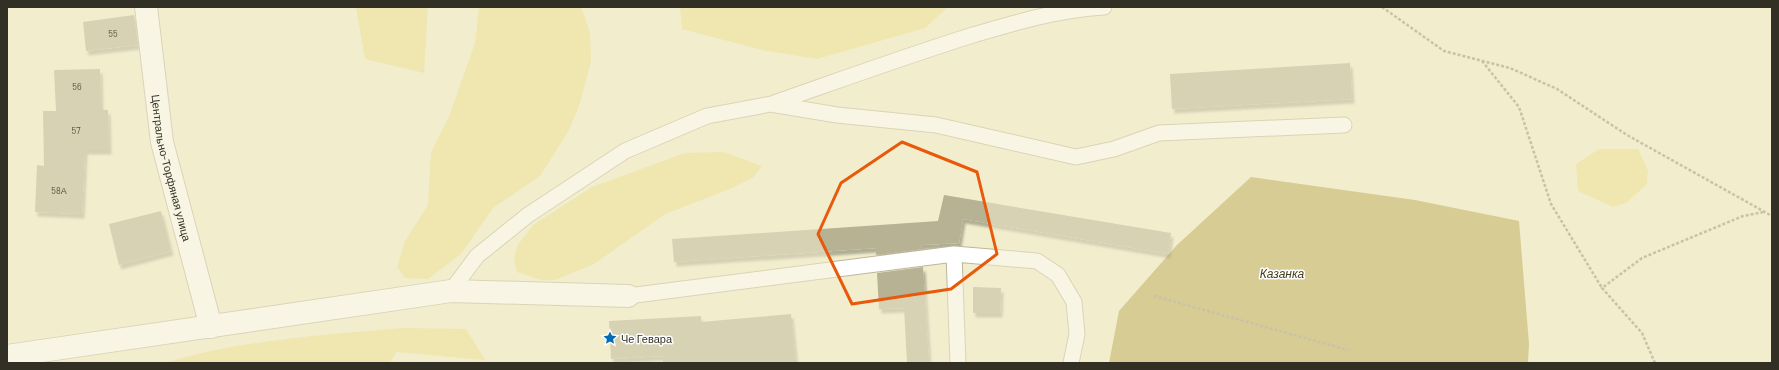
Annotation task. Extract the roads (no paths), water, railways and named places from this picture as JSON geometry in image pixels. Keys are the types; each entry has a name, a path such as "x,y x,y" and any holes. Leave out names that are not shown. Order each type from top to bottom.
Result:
{"street":[{"name":"Центрально-Торфяная улица","path":"146,7 162,142 211,327"},
{"path":"7,356 451,291 628,296"}],"lane":[{"path":"451,291 477,256 483,251 528,215 625,151 707,116 771,104 945,44 1036,16 1079,9 1104,7"},
{"path":"771,104 837,115 936,126 1076,157 1114,149 1159,133 1344,125"},
{"path":"628,296 954,254 1037,261 1058,275 1074,302 1077,334 1071,363"},
{"path":"954,254 958,363"}],"water":[{"name":"Казанка","path":"1251,177 1415,200 1519,221 1529,344 1528,363 1109,363 1119,311 1177,245"}],"place":[{"name":"Че Гевара","path":"610,338"}]}
